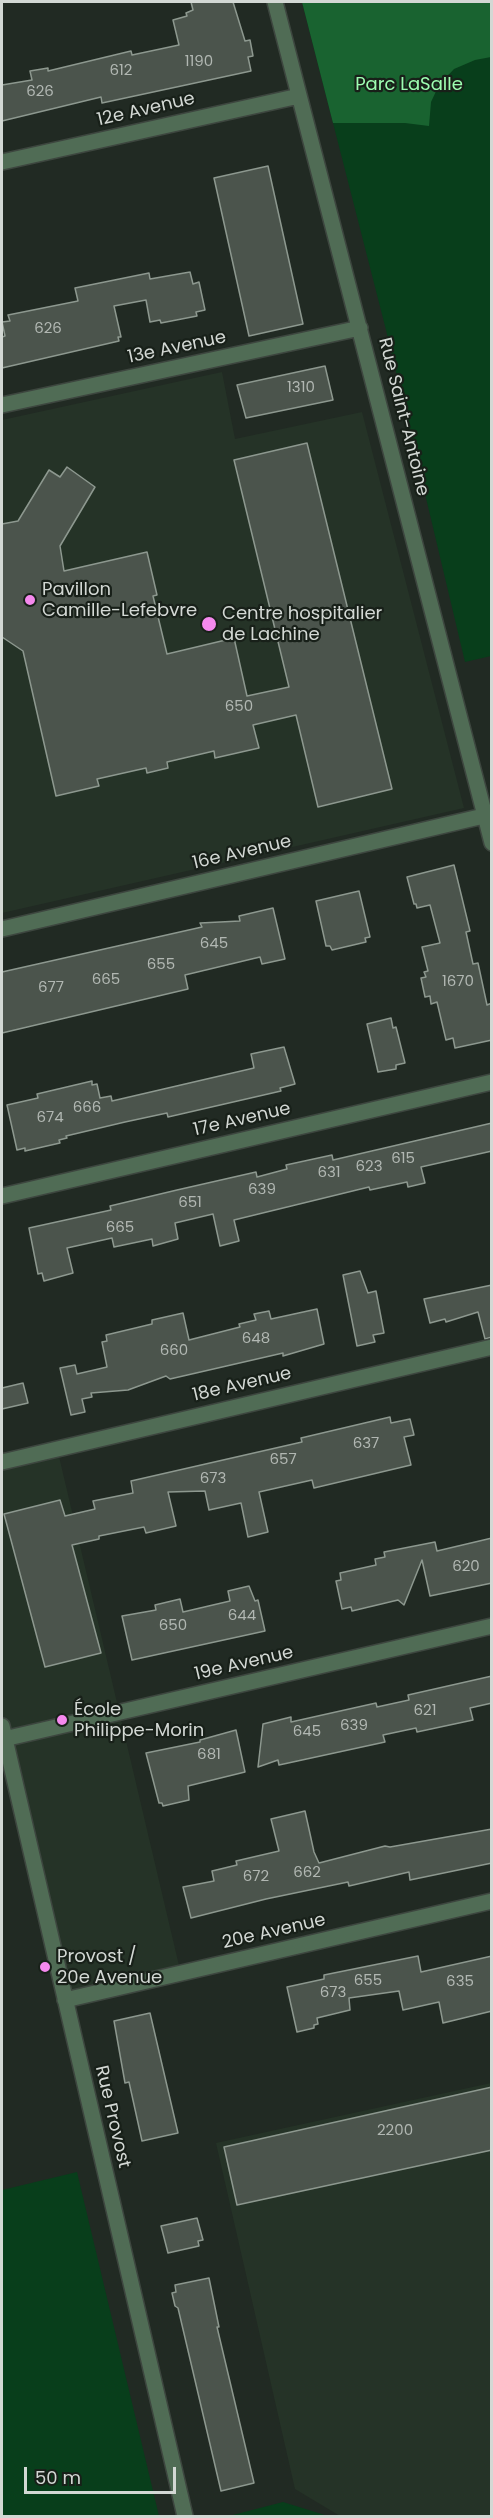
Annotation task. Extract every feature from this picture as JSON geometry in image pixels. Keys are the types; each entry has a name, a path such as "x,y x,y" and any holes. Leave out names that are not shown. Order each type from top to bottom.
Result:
{"street":[{"name":"Rue Saint-Antoine","path":"275,2 488,815 492,843"},
{"name":"12e Avenue","path":"2,162 299,96"},
{"name":"13e Avenue","path":"2,405 360,328"},
{"name":"16e Avenue","path":"2,929 488,815"},
{"name":"17e Avenue","path":"2,1196 492,1082"},
{"name":"18e Avenue","path":"2,1462 492,1347"},
{"name":"19e Avenue","path":"3,1733 492,1626"},
{"name":"Rue Provost","path":"3,1733 185,2517"},
{"name":"20e Avenue","path":"65,2000 492,1901"}],"shaded area":[{"name":"Centre hospitalier de Lachine","path":"222,372 235,439 362,412 464,808 2,913 2,420"},
{"name":"École Philippe-Morin","path":"57,1448 181,1974 65,2000 2,1726 2,1462"},
{"path":"491,2083 491,2516 340,2516 295,2489 216,2143"}],"green space":[{"name":"Parc LaSalle","path":"302,2 491,2 491,656 465,662 386,330"},
{"path":"302,2 491,2 491,57 475,60 454,69 439,85 431,102 429,126 405,123 333,123"},
{"path":"77,2172 159,2516 2,2516 2,2190"},
{"path":"283,2502 328,2516 229,2516"}],"building":[{"path":"191,2 233,2 245,41 250,40 253,56 248,57 251,71 102,103 101,97 2,121 2,85 32,80 30,71 48,68 48,71 131,51 132,55 179,45 173,20 187,16 186,13 193,10"},
{"path":"268,166 303,324 249,336 214,178"},
{"path":"190,272 193,284 199,282 205,310 196,312 197,316 161,323 160,320 150,322 146,300 114,306 121,337 118,337 119,341 2,368 2,337 5,336 2,322 10,321 8,315 78,301 75,288 149,273 150,279"},
{"path":"325,366 333,400 246,418 237,385"},
{"path":"307,443 392,789 318,807 296,715 253,725 259,748 215,758 214,751 167,762 168,768 147,773 146,768 97,779 99,786 56,796 23,651 2,637 2,524 18,521 49,470 60,477 67,467 95,487 60,546 64,571 147,552 157,595 153,596 167,654 234,638 247,696 289,687 234,460"},
{"path":"454,865 470,931 466,932 473,964 478,963 487,1005 492,1003 492,1040 455,1048 453,1038 446,1040 437,1002 431,1004 430,996 425,997 421,978 426,977 424,972 428,971 422,947 440,943 430,905 417,908 407,877"},
{"path":"359,891 370,937 365,938 366,942 332,950 330,946 326,946 316,901"},
{"path":"273,908 285,959 262,964 260,957 185,975 188,989 2,1033 2,972 202,927 200,923 240,921 239,916"},
{"path":"391,1018 393,1028 396,1027 405,1063 396,1065 396,1069 378,1072 367,1024"},
{"path":"284,1047 295,1084 280,1088 281,1091 168,1117 167,1113 125,1122 66,1136 67,1138 59,1140 60,1143 25,1151 25,1148 17,1150 7,1105 38,1098 37,1094 92,1081 92,1085 97,1084 100,1098 111,1096 112,1101 254,1068 251,1054"},
{"path":"492,1123 492,1151 421,1167 425,1183 408,1187 407,1182 370,1190 369,1187 234,1220 239,1241 220,1246 213,1214 175,1223 178,1239 153,1246 152,1239 114,1247 112,1238 67,1248 73,1273 44,1281 42,1273 38,1274 29,1228 111,1210 110,1206 256,1172 257,1177 287,1169 286,1165 332,1155 333,1160"},
{"path":"360,1271 368,1293 376,1291 384,1333 373,1335 375,1342 357,1346 343,1275"},
{"path":"492,1285 492,1337 485,1339 478,1312 446,1322 445,1319 430,1323 424,1299"},
{"path":"317,1309 324,1344 283,1356 283,1353 170,1379 166,1376 128,1390 91,1393 92,1397 82,1399 85,1412 71,1415 60,1368 75,1365 77,1374 107,1367 102,1342 107,1341 106,1335 152,1324 152,1320 183,1313 189,1340 240,1327 239,1324 256,1320 254,1314 269,1311 271,1319"},
{"path":"23,1383 28,1403 2,1409 2,1388"},
{"path":"390,1417 391,1423 410,1419 414,1435 404,1437 411,1465 314,1488 312,1480 259,1492 268,1532 248,1537 241,1503 209,1510 205,1491 168,1492 176,1526 146,1533 144,1527 99,1536 99,1539 72,1545 101,1653 45,1667 4,1514 60,1500 65,1516 95,1509 93,1501 133,1493 131,1481 302,1442 301,1438"},
{"path":"492,1538 492,1583 430,1596 422,1560 404,1605 398,1600 352,1611 351,1607 342,1609 336,1581 341,1580 340,1573 376,1565 375,1559 385,1557 384,1552 435,1542 437,1551"},
{"path":"249,1586 255,1601 258,1600 265,1631 132,1660 122,1616 156,1610 155,1605 180,1599 183,1612 230,1601 228,1591"},
{"path":"492,1676 492,1703 470,1708 473,1720 417,1732 416,1728 383,1735 385,1742 279,1765 278,1760 258,1767 263,1724 291,1717 291,1722 376,1703 377,1707 409,1700 408,1695"},
{"path":"236,1730 245,1772 188,1786 189,1800 163,1806 159,1803 146,1753 200,1742 200,1740"},
{"path":"305,1811 314,1852 319,1863 385,1846 492,1829 492,1863 410,1880 409,1872 349,1886 348,1882 191,1918 183,1887 214,1881 212,1871 237,1865 236,1861 279,1851 271,1819"},
{"path":"418,1956 421,1972 492,1956 492,2011 443,2023 439,2002 403,2010 399,1991 349,1998 350,2010 317,2018 318,2024 314,2025 314,2028 297,2032 287,1987 324,1979 324,1975"},
{"path":"150,2013 178,2133 142,2141 129,2082 125,2083 114,2021"},
{"path":"492,2087 492,2150 237,2205 224,2147"},
{"path":"197,2218 203,2240 198,2241 199,2246 168,2253 161,2226"},
{"path":"209,2278 219,2327 217,2327 254,2483 221,2491 178,2308 175,2306 172,2293 176,2292 175,2285"}],"place":[{"name":"Pavillon Camille-Lefebvre","path":"30,600"},
{"name":"Centre hospitalier de Lachine","path":"209,624"},
{"name":"École Philippe-Morin","path":"62,1720"},
{"name":"Provost / 20e Avenue","path":"45,1967"}]}
